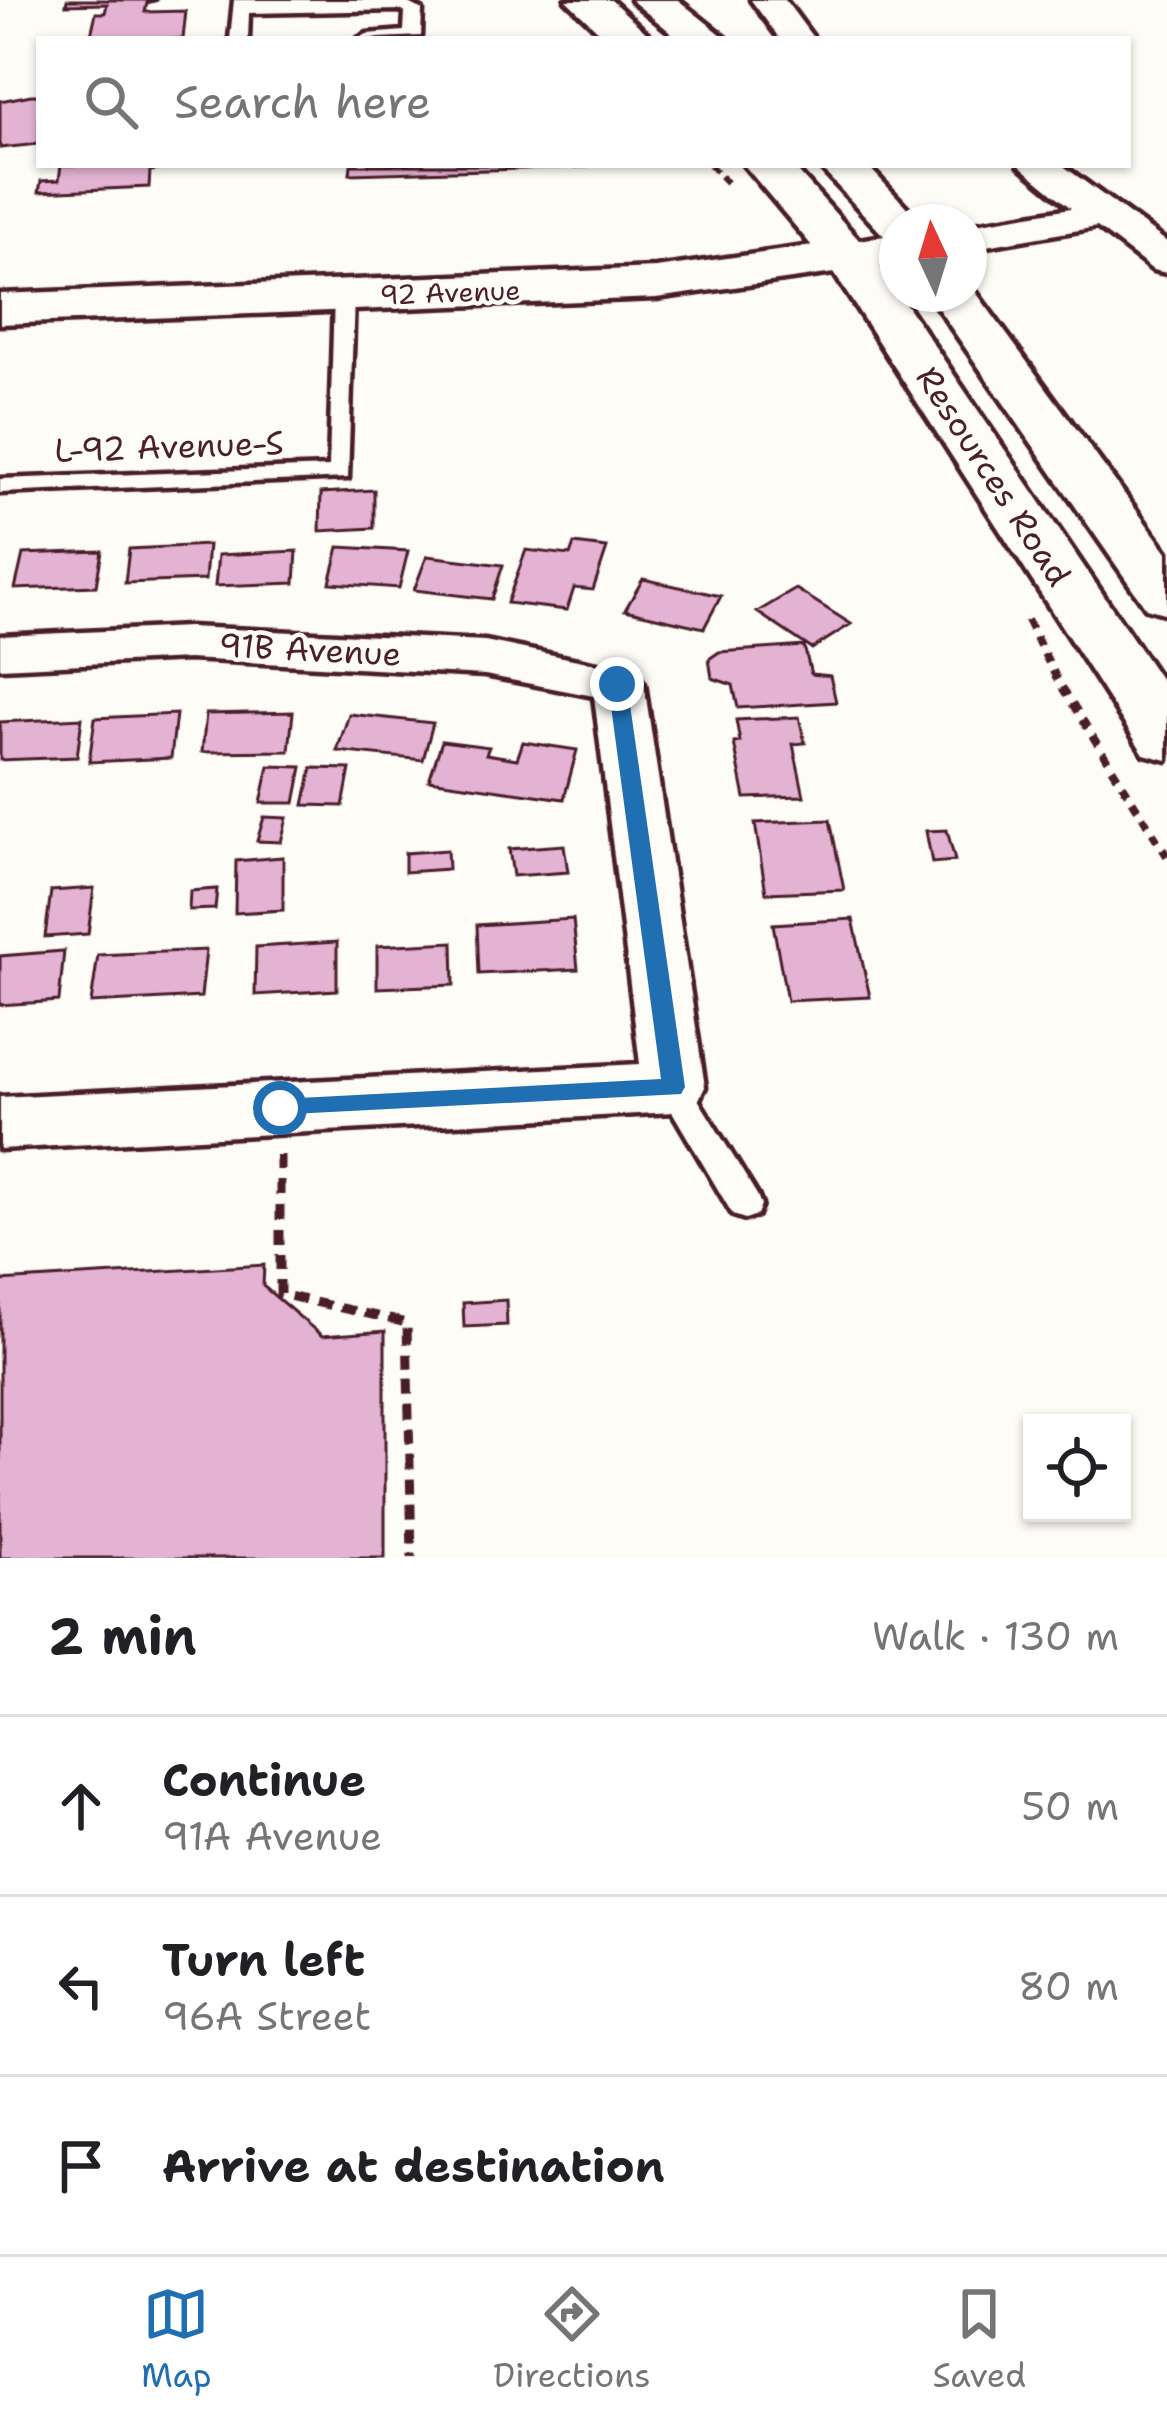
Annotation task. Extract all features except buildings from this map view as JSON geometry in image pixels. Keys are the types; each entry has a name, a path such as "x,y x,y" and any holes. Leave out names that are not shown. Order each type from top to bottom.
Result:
{"main road":[{"path":"586,0 628,36"},
{"path":"652,0 702,36"},
{"name":"Resources Road","path":"771,168 873,254 1167,738"},
{"path":"844,168 879,206"},
{"name":"92 Avenue","path":"0,309 633,285 873,254"},
{"name":"Resources Road","path":"966,312 1167,595"}],"street":[{"path":"768,0 795,36"},
{"path":"1042,168 1167,261"},
{"path":"987,234 1106,214"},
{"name":"91B Avenue","path":"0,652 188,643 440,655 485,658 617,684 674,1087"},
{"path":"0,1124 674,1087"}],"lane":[{"path":"238,36 241,4 402,4 414,10 412,36"},
{"name":"L-92 Avenue-S","path":"0,486 340,472 344,296"},
{"path":"674,1087 745,1205"}],"path":[{"path":"280,1108 280,1294 407,1323 412,1558"}],"route":[{"path":"280,1108 674,1087 617,684"}]}
